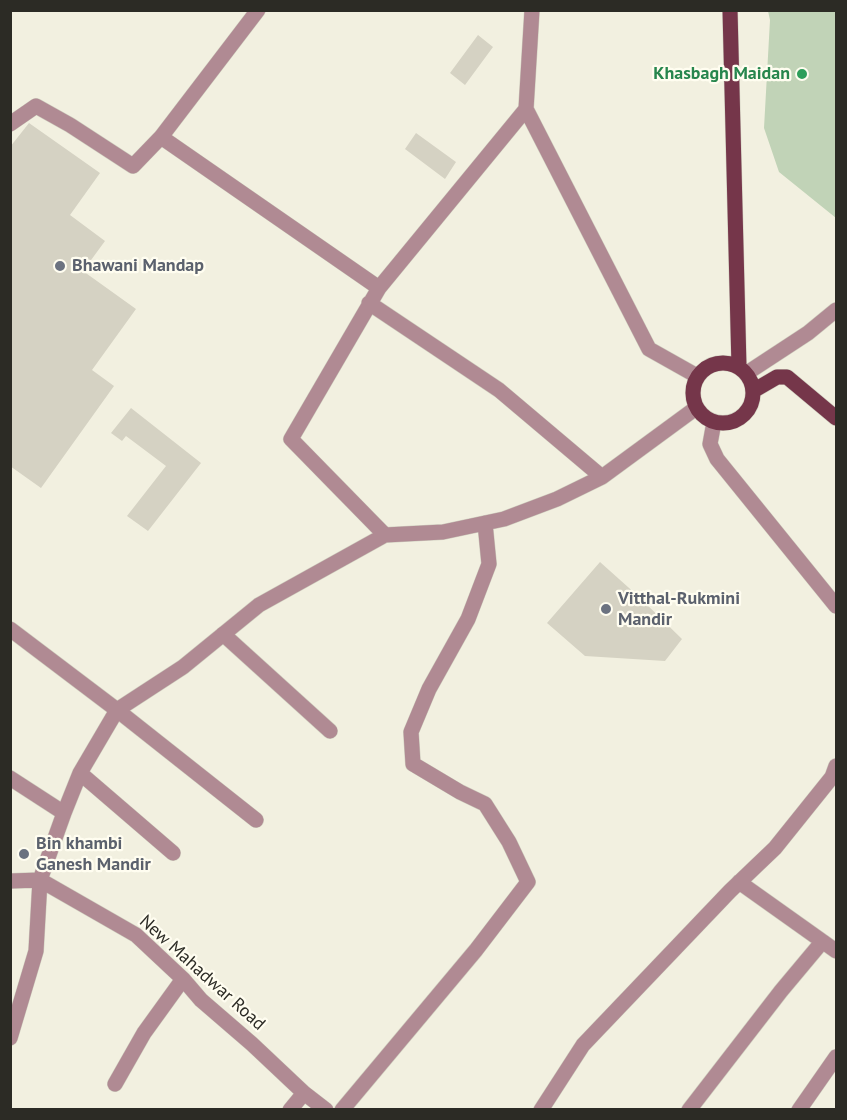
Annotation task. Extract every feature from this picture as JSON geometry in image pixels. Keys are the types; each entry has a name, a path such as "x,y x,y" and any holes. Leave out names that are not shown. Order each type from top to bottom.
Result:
{"main road":[{"path":"730,10 743,370"},
{"path":"716,363 728,363 743,370 750,378 752,401 741,417 733,422 723,424 714,422 700,414 696,408 692,392 697,376 705,368 716,363"},
{"path":"753,392 777,377 787,377 837,418"}],"street":[{"path":"10,123 36,106 133,166 161,137 258,10"},
{"path":"532,10 526,109 649,349 697,376"},
{"path":"385,535 291,439 379,288 526,109"},
{"path":"161,137 379,288"},
{"path":"369,303 499,390 602,477"},
{"path":"743,370 808,333 837,310"},
{"path":"10,1038 36,951 40,880 80,773 117,710 183,667 259,605 385,535 443,532 504,519 557,499 602,477 696,408"},
{"path":"714,422 710,444 717,459 837,606"},
{"path":"342,1110 476,950 528,882 509,842 485,804 412,764 411,732 429,689 468,619 489,564 485,523"},
{"path":"10,629 256,820"},
{"path":"223,634 330,731"},
{"path":"80,773 173,853"},
{"path":"541,1110 583,1045 739,882 775,848 835,775"},
{"path":"10,778 64,813"},
{"path":"10,882 40,880"},
{"name":"New Mahadwar Road","path":"40,880 136,935 183,979 201,1000 326,1110"},
{"path":"739,882 837,951"},
{"path":"689,1110 822,942"},
{"path":"115,1084 144,1033 183,979"},
{"path":"799,1110 837,1057"},
{"path":"290,1110 304,1093"}],"green space":[{"name":"Khasbagh Maidan","path":"768,11 836,11 836,218 779,172 764,128 770,20"}],"building":[{"path":"478,35 493,47 465,85 450,73"},
{"path":"29,123 100,173 70,215 105,241 83,271 136,309 92,370 114,386 41,488 10,466 10,147"},
{"path":"416,133 456,162 445,179 405,149"},
{"path":"131,408 201,463 148,531 127,516 166,466 126,436 122,441 111,433"},
{"name":"Vitthal-Rukmini Mandir","path":"600,562 682,639 665,661 585,656 547,623"}],"place":[{"name":"Khasbagh Maidan","path":"802,74"},
{"name":"Bhawani Mandap","path":"60,266"},
{"name":"Vitthal-Rukmini Mandir","path":"606,609"},
{"name":"Bin khambi Ganesh Mandir","path":"24,854"}]}
